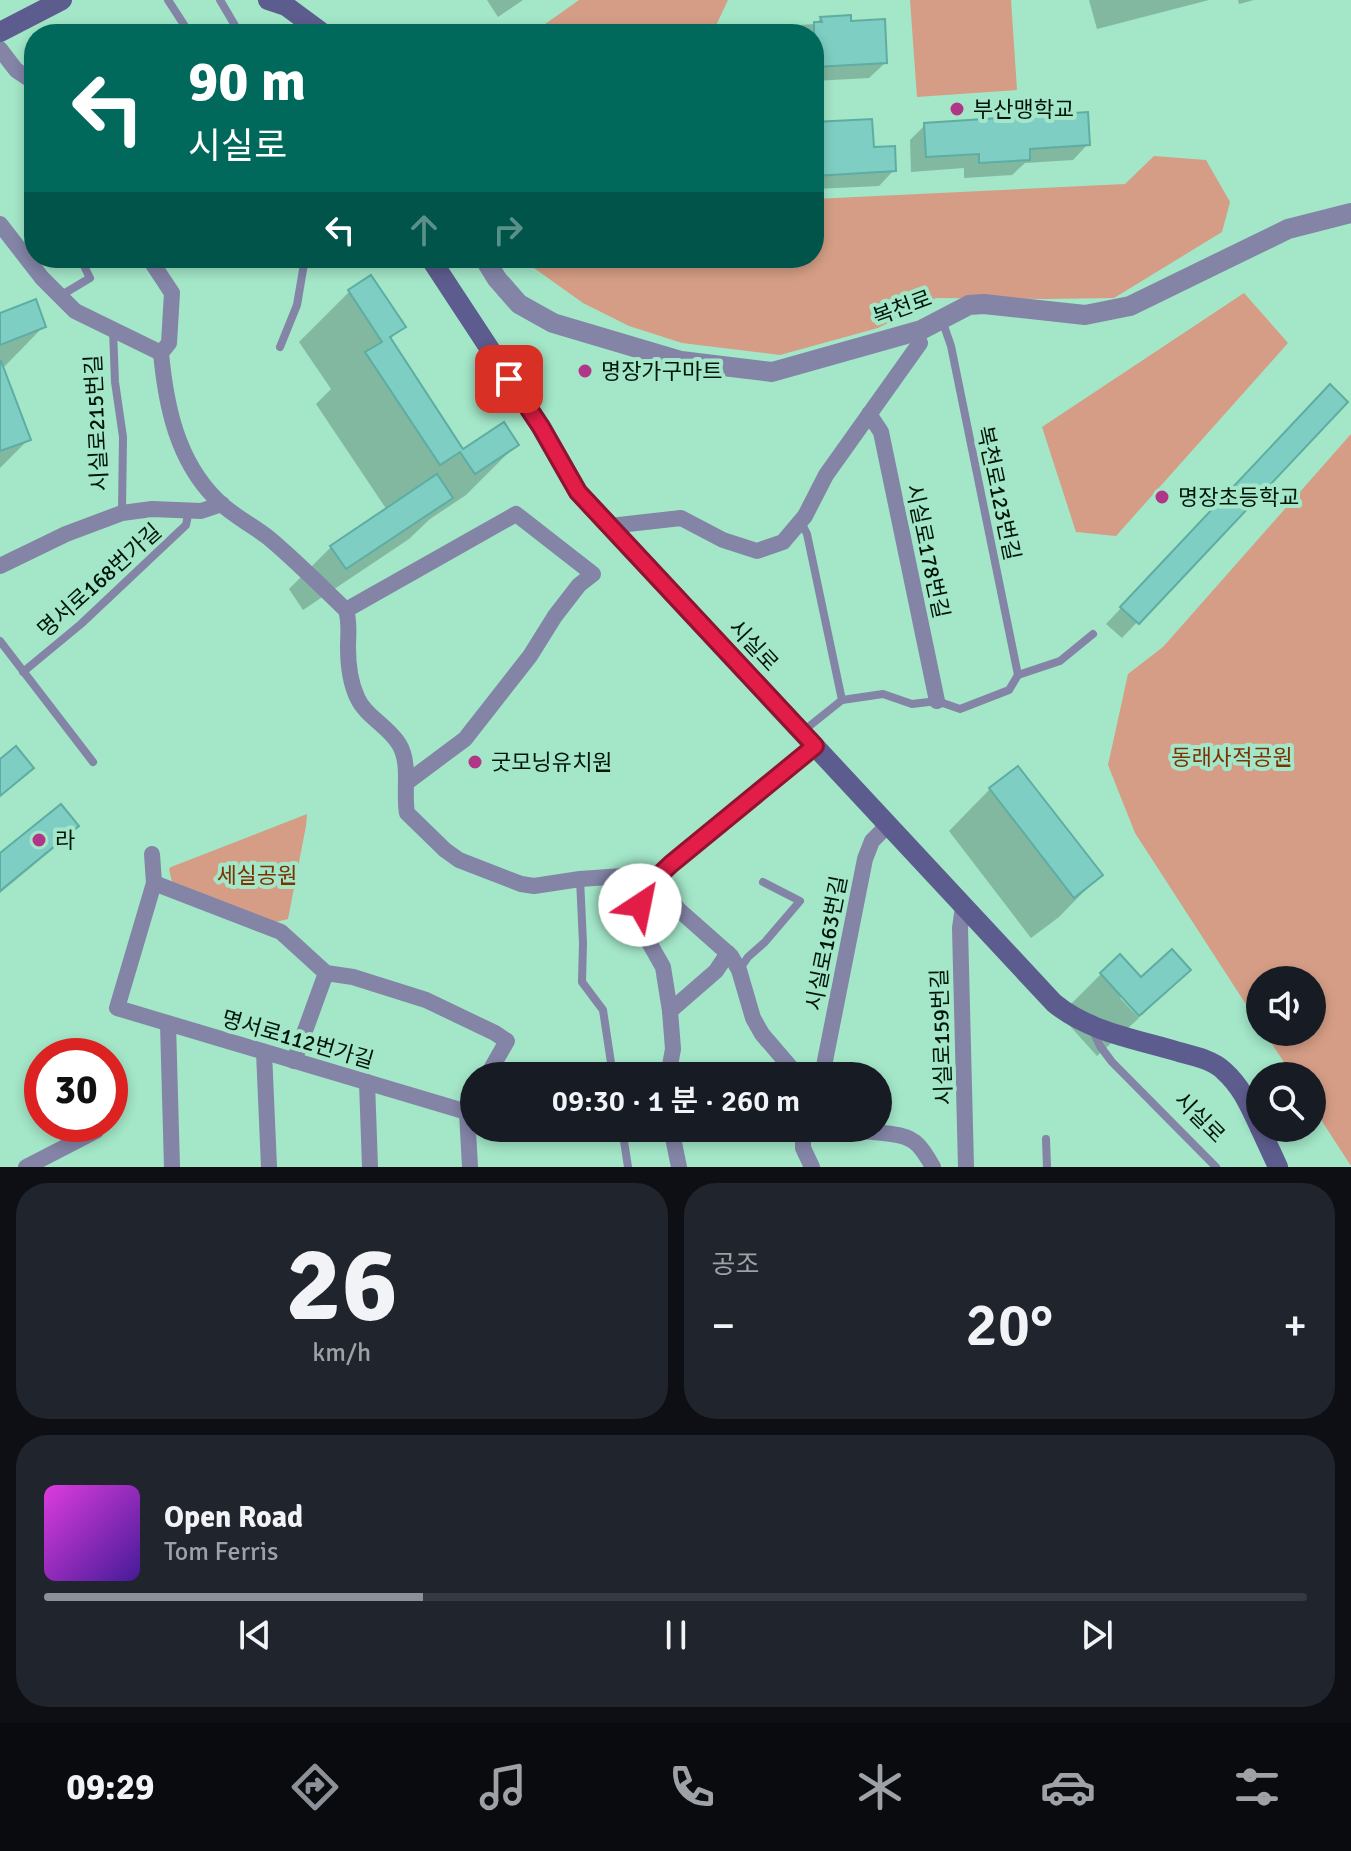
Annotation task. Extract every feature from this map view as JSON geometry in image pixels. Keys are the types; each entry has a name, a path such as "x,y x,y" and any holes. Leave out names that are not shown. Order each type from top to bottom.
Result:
{"main road":[{"path":"0,32 62,0"},
{"path":"283,2 311,24"},
{"name":"시실로","path":"437,268 541,427 578,492 1054,1003 1091,1026 1201,1059 1223,1069 1246,1097"},
{"name":"시실로","path":"1266,1142 1278,1167"}],"street":[{"path":"0,49 24,75"},
{"name":"복천로","path":"490,268 519,304 553,323 681,361 772,372 915,331 969,305 1085,315 1130,306 1288,229 1351,213"},
{"name":"시실로215번길","path":"0,224 24,255"},
{"name":"시실로215번길","path":"34,268 75,311 161,353"},
{"path":"156,268 172,293 169,343 161,353 173,428 193,469 216,500 269,538 346,610 350,625 349,666 358,700 398,743 404,765 407,813 459,860 534,886 637,875 654,880 679,910 731,956 739,970 753,1018 762,1034 786,1062"},
{"path":"610,526 681,518 723,540 757,551 783,542 805,516 826,475 920,343 915,331"},
{"name":"시실로178번길","path":"869,414 881,432 937,701"},
{"path":"0,566 66,534 122,513 152,509 201,511 222,504"},
{"path":"346,610 516,514 593,574 579,585 530,656 465,739 406,783"},
{"path":"671,1062 673,1049 670,1011 663,967 638,923 642,887 654,880 808,739"},
{"name":"시실로163번길","path":"825,1062 865,859 872,841 888,825"},
{"path":"152,854 154,883 281,932 326,973 353,977 426,1000 495,1033 507,1041 495,1062"},
{"name":"명서로112번가길","path":"154,883 117,1008 367,1082 460,1104"},
{"name":"시실로159번길","path":"963,907 960,928 966,1167"},
{"path":"670,1011 716,971 728,953"},
{"path":"294,1061 326,973"},
{"path":"168,1024 172,1167"},
{"path":"264,1052 269,1167"},
{"path":"367,1082 370,1167"},
{"path":"892,1134 902,1135 920,1146 933,1167"},
{"path":"26,1167 75,1142"},
{"path":"470,1142 470,1167"},
{"path":"674,1142 679,1167"},
{"path":"803,1142 812,1167"}],"lane":[{"path":"168,0 184,24"},
{"path":"220,0 234,24"},
{"path":"60,296 90,278 85,268"},
{"path":"280,347 297,305 303,268"},
{"name":"복천로123번길","path":"941,319 951,346 1018,675"},
{"name":"시실로215번길","path":"113,330 115,382 123,437 122,513"},
{"name":"명서로168번가길","path":"23,672 81,624 186,525 189,509"},
{"path":"800,521 807,534 842,700"},
{"path":"808,739 842,700 883,694 912,704 937,701 960,709 1009,690 1018,675 1060,661 1093,634"},
{"path":"0,641 93,762"},
{"path":"580,879 582,982 603,1010 611,1062"},
{"path":"739,970 800,901 763,882"},
{"name":"시실로","path":"1091,1026 1112,1062 1216,1167"},
{"path":"1046,1139 1047,1167"},
{"path":"624,1142 628,1167"}],"green space":[{"path":"579,0 728,0 717,24 545,24"},
{"path":"910,0 1011,0 1017,90 917,97"},
{"path":"1154,156 1206,160 1230,202 1222,232 1114,298 936,298 878,328 780,355 682,343 629,326 583,303 534,268 824,268 824,199 1125,184"},
{"path":"1244,293 1288,343 1116,536 1076,532 1042,427"},
{"name":"동래사적공원","path":"1351,434 1351,1166 1326,1128 1326,1062 1284,1062 1273,1046 1326,1046 1326,966 1246,966 1246,1004 1135,833 1108,765 1128,674 1163,647"},
{"name":"세실공원","path":"307,814 288,919 272,923 172,882 171,867"}],"building":[{"path":"851,15 851,21 885,19 887,63 824,66 824,24 814,24 822,22 820,17"},
{"path":"1088,112 1090,145 1030,149 1030,160 979,163 979,154 926,157 924,123"},
{"path":"872,119 874,147 895,146 896,171 824,175 824,121"},
{"path":"371,275 406,327 390,337 463,449 504,422 519,445 475,474 460,452 440,465 365,352 382,342 348,290"},
{"path":"36,299 46,327 0,345 0,313"},
{"path":"0,362 31,440 0,451"},
{"path":"1330,384 1348,402 1139,624 1120,607"},
{"path":"437,474 453,498 346,569 330,546"},
{"path":"16,746 34,768 0,796 0,759"},
{"path":"1018,766 1103,875 1074,898 989,788"},
{"name":"라","path":"61,804 79,826 0,891 0,853"},
{"path":"1172,949 1191,970 1139,1016 1100,973 1120,954 1141,977"}],"place":[{"name":"부산맹학교","path":"957,109"},
{"name":"명장가구마트","path":"585,371"},
{"name":"명장초등학교","path":"1162,497"},
{"name":"굿모닝유치원","path":"475,762"},
{"name":"라","path":"39,840"}],"route":[{"path":"509,379 578,492 815,746 642,887 640,905"}]}
